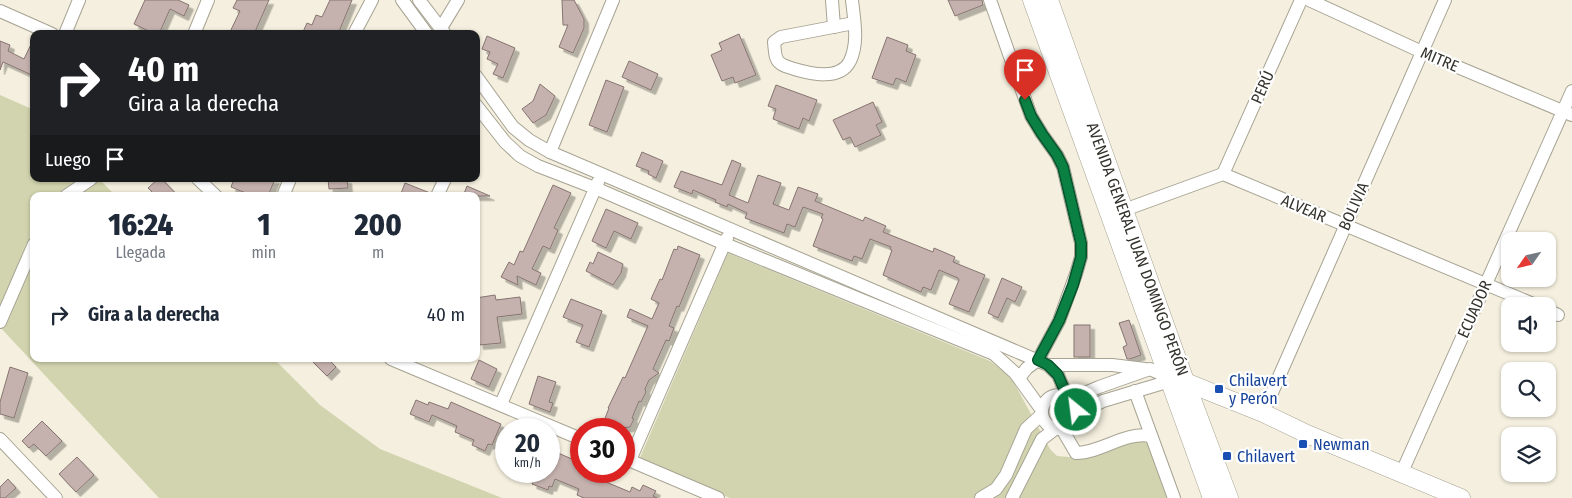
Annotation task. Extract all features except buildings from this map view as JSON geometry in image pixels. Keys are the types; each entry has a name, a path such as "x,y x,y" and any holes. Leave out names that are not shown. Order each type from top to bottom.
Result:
{"main road":[{"name":"AVENIDA GENERAL JUAN DOMINGO PERÓN","path":"1032,0 1177,379 1229,498"},
{"name":"AVENIDA GENERAL JUAN DOMINGO PERÓN","path":"1049,0 1124,210 1212,498"},
{"path":"1177,379 1263,413 1458,497"}],"street":[{"path":"67,30 79,0"},
{"path":"196,30 208,0"},
{"path":"356,30 372,0"},
{"path":"402,0 424,30"},
{"path":"419,0 442,30"},
{"path":"443,30 458,0"},
{"path":"550,152 613,0"},
{"path":"832,0 834,27"},
{"path":"852,0 856,45 850,62 845,68 838,72 823,74 806,72 780,65 776,60 774,42 781,37 854,23"},
{"path":"990,0 1031,116 1063,167 1081,243 1081,257 1073,285 1043,363"},
{"name":"PERÚ","path":"1223,174 1301,0"},
{"name":"MITRE","path":"1309,0 1422,52 1568,114"},
{"name":"BOLIVIA","path":"1263,413 1445,0"},
{"path":"0,11 43,30"},
{"path":"480,81 513,127 529,140 550,152 1043,363 1058,375 1075,406 1076,415"},
{"name":"ECUADOR","path":"1402,472 1485,284 1568,114 1572,92"},
{"path":"480,113 498,106"},
{"path":"480,116 520,156 538,166 994,354 1019,378 1041,412 1046,424 1059,429 1076,453 1079,454 1133,436 1143,434 1151,436"},
{"path":"1124,210 1223,174"},
{"name":"ALVEAR","path":"1223,174 1516,297"},
{"path":"501,404 601,175"},
{"path":"72,192 87,182"},
{"path":"201,182 212,192"},
{"path":"635,441 731,230"},
{"path":"0,322 30,253"},
{"path":"398,362 570,434"},
{"path":"1019,378 1026,368 1043,363 1112,365 1150,369 1177,379"},
{"path":"981,498 996,489 1006,474 1026,429 1041,412 1043,404 1051,396 1056,394 1069,398 1150,369"},
{"path":"1012,498 1042,439 1071,424 1076,415 1103,401 1177,379"},
{"path":"1135,391 1174,498"},
{"path":"0,439 56,498"},
{"path":"635,462 718,498"}],"green space":[{"path":"0,95 30,108 30,182 102,182 112,192 30,192 30,359 0,327"},
{"path":"728,253 990,361 1013,381 1050,449 1057,456 1081,458 1137,439 1147,443 1151,447 1169,498 730,498 639,460"},
{"path":"33,362 277,362 320,405 380,449 502,498 159,498"}],"place":[{"name":"Chilavert y Perón","path":"1219,389"},
{"name":"Newman","path":"1303,444"},
{"name":"Chilavert","path":"1227,456"}],"route":[{"path":"1025,100 1031,116 1063,167 1081,243 1081,257 1073,285 1059,321 1038,360 1048,365 1058,375 1067,396 1073,402 1076,410"}]}
